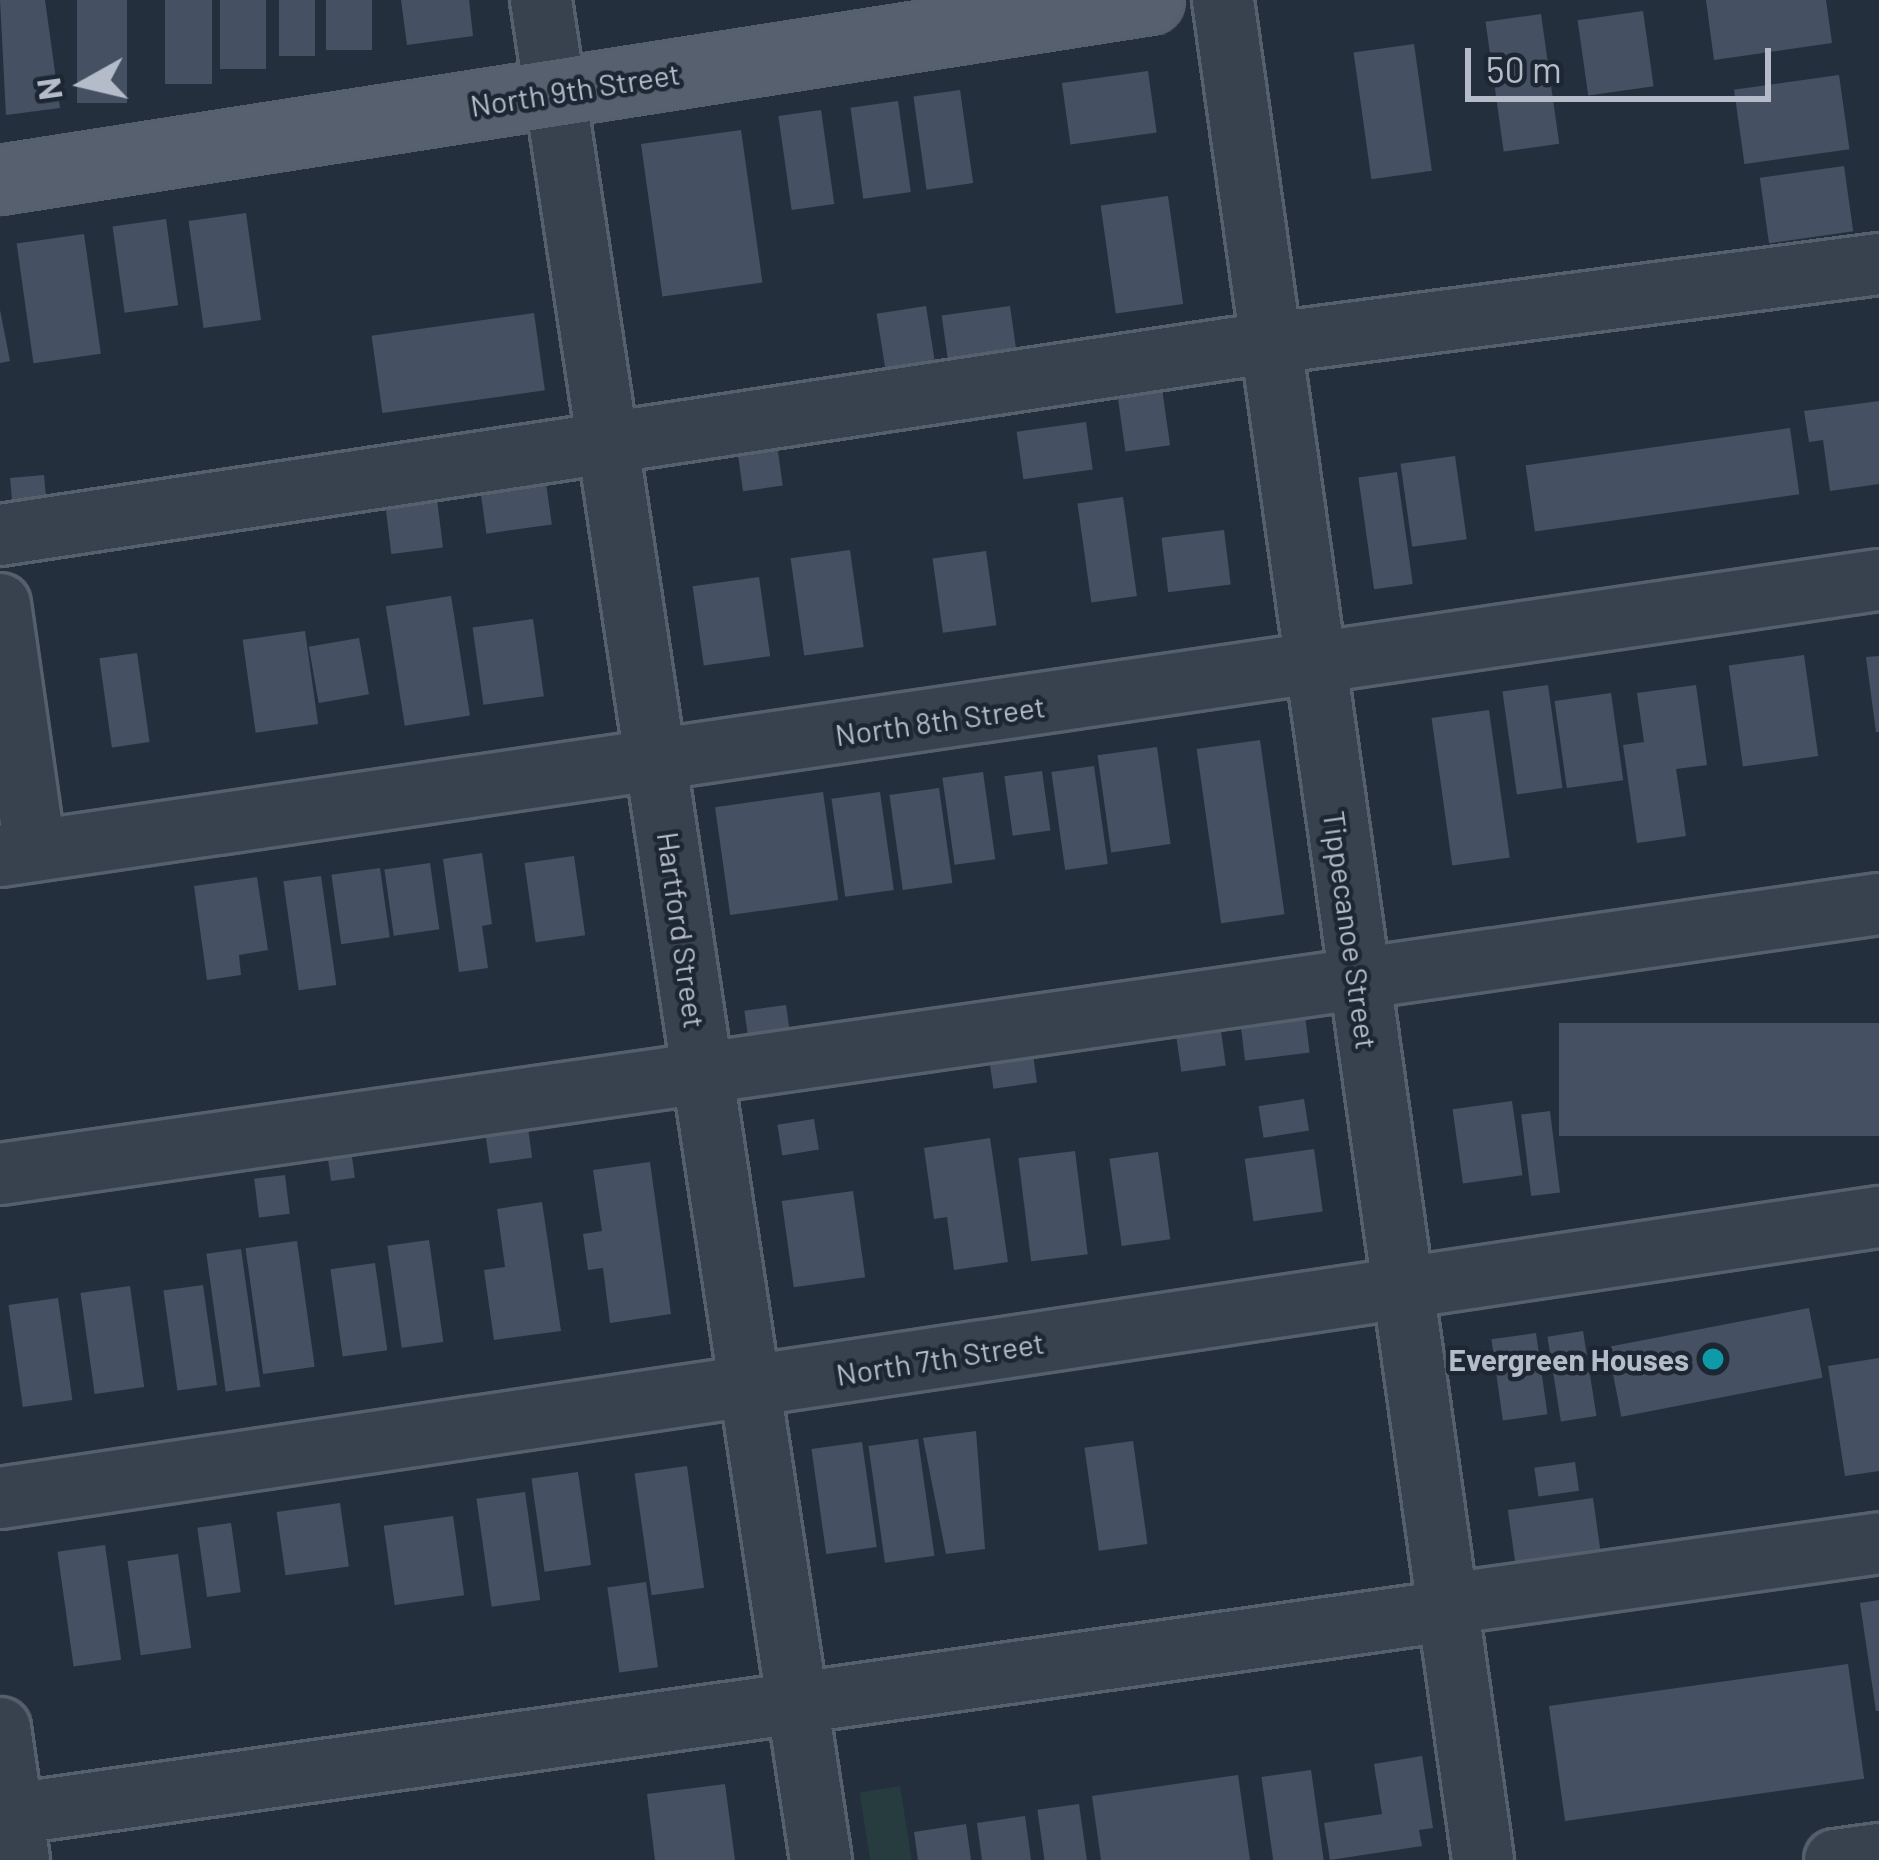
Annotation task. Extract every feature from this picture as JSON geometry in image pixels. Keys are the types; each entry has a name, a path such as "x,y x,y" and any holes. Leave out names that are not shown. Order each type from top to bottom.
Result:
{"main road":[{"name":"North 9th Street","path":"0,180 1150,0"}],"street":[{"name":"Hartford Street","path":"541,0 820,1860"},
{"name":"Tippecanoe Street","path":"1223,0 1483,1860"},
{"path":"0,535 1270,343 1879,264"},
{"name":"North 8th Street","path":"17,853 1314,667 1879,580"},
{"path":"0,604 17,853"},
{"path":"0,1174 1879,904"},
{"name":"North 7th Street","path":"0,1498 1879,1216"},
{"path":"0,1728 15,1837 797,1700 1879,1544"},
{"path":"1835,1860 1879,1854"}],"green space":[{"path":"900,1786 912,1860 870,1860 860,1792"}],"building":[{"path":"0,0 45,0 60,108 6,115"},
{"path":"77,0 127,0 127,103 77,103"},
{"path":"165,0 212,0 212,84 165,84"},
{"path":"220,0 266,0 266,69 220,69"},
{"path":"279,0 315,0 315,56 279,56"},
{"path":"326,0 372,0 372,50 326,50"},
{"path":"401,0 469,0 473,36 407,45"},
{"path":"1706,0 1826,0 1832,43 1714,60"},
{"path":"1643,11 1654,86 1588,95 1578,20"},
{"path":"1541,14 1559,144 1504,152 1486,22"},
{"path":"1414,44 1432,171 1371,179 1354,52"},
{"path":"1148,71 1157,132 1070,145 1062,83"},
{"path":"1839,75 1849,149 1744,164 1734,90"},
{"path":"960,90 973,183 927,190 913,97"},
{"path":"898,101 911,192 863,199 850,108"},
{"path":"821,110 834,204 792,210 778,116"},
{"path":"741,130 762,283 662,297 641,144"},
{"path":"1844,166 1853,231 1769,243 1760,178"},
{"path":"1168,196 1183,304 1116,313 1101,205"},
{"path":"246,213 261,320 204,328 189,221"},
{"path":"166,219 178,305 125,313 113,227"},
{"path":"84,234 101,354 34,363 17,243"},
{"path":"926,306 935,364 886,372 877,314"},
{"path":"1010,306 1017,355 948,364 942,316"},
{"path":"0,310 10,361 0,363"},
{"path":"534,313 545,390 382,413 372,336"},
{"path":"1160,374 1170,445 1125,452 1115,380"},
{"path":"1879,401 1879,484 1830,491 1823,440 1809,442 1804,411"},
{"path":"1086,422 1093,470 1023,479 1017,432"},
{"path":"1790,428 1799,494 1535,532 1526,465"},
{"path":"777,445 783,486 743,491 737,451"},
{"path":"1455,456 1467,539 1412,547 1401,464"},
{"path":"544,469 552,524 486,534 479,478"},
{"path":"1397,472 1413,584 1374,589 1358,477"},
{"path":"44,475 47,510 13,513 10,478"},
{"path":"436,491 443,548 391,554 384,497"},
{"path":"1123,497 1137,596 1091,602 1077,503"},
{"path":"1224,530 1231,585 1168,592 1161,538"},
{"path":"850,550 864,647 804,655 791,558"},
{"path":"986,551 996,625 943,633 933,559"},
{"path":"759,577 770,656 704,666 693,586"},
{"path":"451,596 470,716 405,726 386,606"},
{"path":"533,619 544,696 483,705 473,627"},
{"path":"305,631 318,724 256,733 243,640"},
{"path":"359,638 369,694 319,703 309,647"},
{"path":"137,653 150,742 112,747 99,658"},
{"path":"1804,655 1818,756 1743,767 1729,666"},
{"path":"1879,656 1879,732 1876,732 1866,657"},
{"path":"1548,685 1562,788 1517,794 1502,691"},
{"path":"1696,685 1707,765 1676,769 1686,836 1637,843 1623,745 1644,742 1637,693"},
{"path":"1611,693 1623,780 1567,788 1555,701"},
{"path":"1489,710 1510,858 1452,866 1432,718"},
{"path":"1260,740 1284,914 1221,923 1197,749"},
{"path":"1157,747 1171,844 1111,852 1098,755"},
{"path":"1094,766 1108,864 1065,870 1051,772"},
{"path":"1042,771 1050,830 1013,836 1004,776"},
{"path":"983,772 995,859 955,865 942,778"},
{"path":"939,788 952,883 903,890 889,795"},
{"path":"823,792 838,900 730,915 715,807"},
{"path":"880,792 894,890 845,897 831,799"},
{"path":"482,853 492,924 482,926 488,968 459,972 443,859"},
{"path":"574,856 585,935 536,942 524,863"},
{"path":"430,863 439,929 394,936 384,869"},
{"path":"380,868 390,937 341,944 331,875"},
{"path":"321,876 336,985 299,990 283,881"},
{"path":"257,877 268,950 239,955 241,975 207,980 194,886"},
{"path":"1303,999 1310,1053 1245,1061 1238,1007"},
{"path":"786,1005 792,1047 750,1052 744,1011"},
{"path":"1219,1017 1226,1066 1181,1072 1174,1023"},
{"path":"1559,1023 1879,1023 1879,1136 1559,1136"},
{"path":"1030,1033 1037,1083 993,1089 986,1039"},
{"path":"1304,1099 1309,1131 1264,1138 1259,1106"},
{"path":"1512,1101 1522,1175 1463,1184 1453,1109"},
{"path":"1550,1111 1560,1192 1531,1196 1521,1115"},
{"path":"814,1119 819,1150 782,1155 777,1125"},
{"path":"527,1121 532,1158 490,1164 484,1127"},
{"path":"990,1138 1008,1262 954,1270 947,1217 934,1219 924,1148"},
{"path":"350,1143 355,1178 331,1181 326,1146"},
{"path":"1314,1149 1323,1211 1253,1221 1245,1159"},
{"path":"1075,1151 1088,1254 1031,1261 1018,1158"},
{"path":"1158,1152 1170,1239 1122,1246 1109,1159"},
{"path":"650,1162 671,1314 610,1323 603,1268 588,1270 583,1234 602,1231 593,1170"},
{"path":"285,1175 290,1214 259,1217 254,1179"},
{"path":"853,1191 865,1277 794,1287 782,1201"},
{"path":"542,1202 561,1331 494,1340 484,1270 505,1267 497,1209"},
{"path":"429,1240 443,1342 402,1348 387,1246"},
{"path":"297,1241 315,1367 263,1374 246,1248"},
{"path":"241,1249 260,1387 226,1392 206,1254"},
{"path":"375,1263 387,1350 343,1356 330,1269"},
{"path":"203,1285 217,1385 177,1391 163,1291"},
{"path":"130,1286 144,1387 95,1394 80,1293"},
{"path":"58,1298 72,1400 23,1407 8,1305"},
{"name":"Evergreen Houses","path":"1809,1308 1823,1378 1621,1417 1608,1347"},
{"path":"1583,1331 1596,1416 1561,1422 1547,1337"},
{"path":"1536,1333 1547,1414 1503,1420 1491,1339"},
{"path":"1879,1358 1879,1471 1845,1476 1828,1366"},
{"path":"976,1431 985,1549 946,1554 923,1438"},
{"path":"918,1439 934,1556 885,1563 868,1446"},
{"path":"1133,1441 1147,1544 1099,1551 1084,1448"},
{"path":"862,1442 877,1547 826,1554 811,1449"},
{"path":"1575,1462 1579,1491 1538,1496 1534,1468"},
{"path":"687,1466 704,1588 652,1595 635,1473"},
{"path":"578,1472 591,1565 545,1572 531,1479"},
{"path":"525,1492 540,1600 492,1607 476,1499"},
{"path":"1593,1498 1601,1555 1516,1567 1508,1510"},
{"path":"340,1503 349,1566 286,1575 277,1512"},
{"path":"453,1516 464,1595 395,1605 384,1526"},
{"path":"231,1523 241,1592 207,1597 197,1528"},
{"path":"105,1545 121,1660 74,1667 57,1552"},
{"path":"178,1554 191,1648 141,1655 127,1561"},
{"path":"646,1582 658,1667 619,1673 607,1587"},
{"path":"1879,1600 1879,1711 1876,1711 1860,1603"},
{"path":"1848,1664 1864,1779 1565,1821 1549,1706"},
{"path":"1422,1756 1433,1828 1419,1830 1422,1846 1330,1860 1324,1823 1382,1814 1374,1764"},
{"path":"1311,1770 1324,1860 1273,1860 1261,1777"},
{"path":"1238,1775 1250,1860 1101,1860 1092,1796"},
{"path":"725,1784 735,1860 655,1860 647,1794"},
{"path":"1079,1804 1087,1860 1044,1860 1037,1810"},
{"path":"1025,1816 1031,1860 982,1860 977,1823"},
{"path":"966,1824 971,1860 918,1860 914,1832"}],"place":[{"name":"Evergreen Houses","path":"1713,1359"}]}
